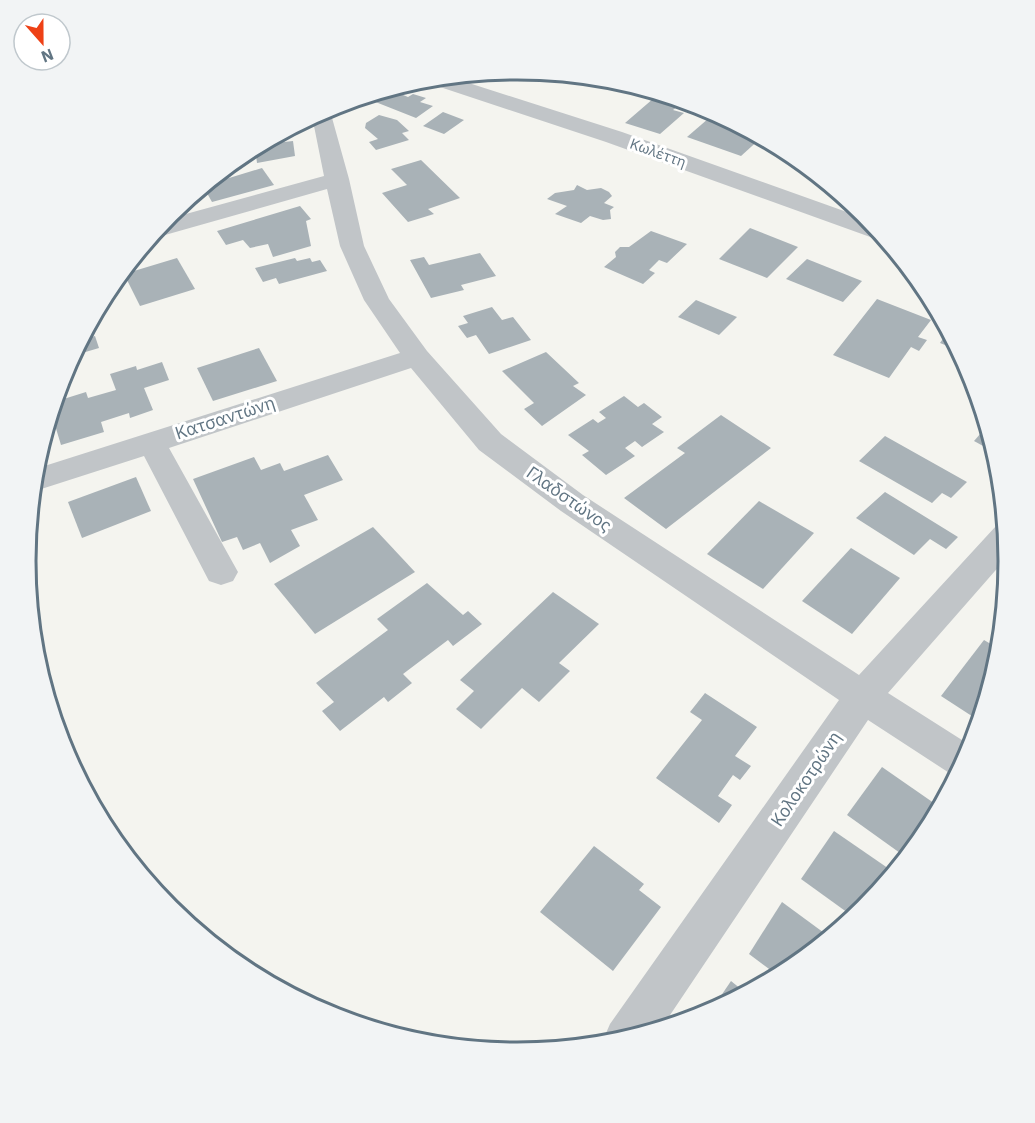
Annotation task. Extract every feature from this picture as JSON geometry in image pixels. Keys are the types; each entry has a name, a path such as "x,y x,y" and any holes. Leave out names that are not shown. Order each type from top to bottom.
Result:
{"street":[{"name":"Κωλέττη","path":"452,84 614,137 863,226"},
{"name":"Γλαδστώνος","path":"324,121 352,246 376,300 417,357 490,442 572,503 957,758"},
{"path":"173,225 338,179"},
{"name":"Κατσαντώνη","path":"43,478 417,357"},
{"path":"151,442 221,572"},
{"name":"Κολοκοτρώνη","path":"634,1029 863,696 998,544"}],"building":[{"path":"401,94 408,97 413,94 426,98 420,102 433,106 416,118 375,102"},
{"path":"652,99 676,108 673,110 684,113 660,134 625,123"},
{"path":"443,112 464,120 444,134 423,126"},
{"path":"379,115 397,120 409,131 402,133 409,140 376,150 369,142 378,139 365,128 366,123"},
{"path":"707,119 755,143 741,156 687,137"},
{"path":"293,141 295,156 257,163 256,157 282,142"},
{"path":"421,160 460,198 428,209 434,214 408,222 382,193 407,185 391,169"},
{"path":"262,168 274,185 212,202 207,193 225,179"},
{"path":"577,185 587,190 601,188 609,192 612,196 604,203 614,207 610,210 611,219 603,220 590,216 581,223 555,214 567,206 547,199 555,193 574,190"},
{"path":"300,206 311,219 306,221 311,246 273,257 268,244 250,248 243,240 226,245 217,231"},
{"path":"750,228 798,247 767,278 719,259"},
{"path":"651,231 687,244 667,263 659,260 649,270 655,273 643,284 604,267 616,257 615,252 620,247 629,247"},
{"path":"480,253 496,276 461,285 464,290 431,298 410,260 424,257 429,265"},
{"path":"177,258 195,289 140,306 127,280 134,271"},
{"path":"295,258 297,261 310,258 312,262 320,260 327,271 279,284 276,278 263,282 255,268"},
{"path":"807,259 862,281 843,302 786,279"},
{"path":"877,299 931,320 918,337 927,340 919,351 911,347 889,378 833,355"},
{"path":"696,300 737,317 719,335 678,317"},
{"path":"492,307 502,320 513,317 531,340 489,354 476,335 467,338 458,326 468,323 463,316"},
{"path":"95,336 99,348 84,352 86,349"},
{"path":"259,348 277,381 213,401 197,368"},
{"path":"546,352 579,383 573,386 586,395 542,426 524,409 534,403 502,371"},
{"path":"162,362 169,380 144,388 153,410 130,418 129,413 101,422 104,432 61,445 55,427 65,399 86,392 88,398 116,390 110,374 136,366 137,370"},
{"path":"624,396 638,407 644,403 662,417 652,424 664,432 642,447 635,441 625,448 635,456 606,475 582,455 589,451 568,435 593,419 598,423 606,418 599,412"},
{"path":"721,415 771,448 666,529 624,498 685,453 677,448"},
{"path":"981,432 985,447 974,441"},
{"path":"885,436 967,482 951,498 942,493 932,503 859,461"},
{"path":"328,455 343,480 304,495 318,520 291,530 300,546 270,563 260,543 243,550 237,537 222,542 193,479 254,457 261,470 280,463 284,471"},
{"path":"136,477 151,511 82,538 68,502"},
{"path":"885,492 958,537 946,549 930,539 914,555 856,518"},
{"path":"759,501 814,533 763,589 707,554"},
{"path":"373,527 415,572 315,634 274,584"},
{"path":"851,548 900,578 852,634 802,601"},
{"path":"427,583 463,615 468,611 482,624 453,646 448,640 403,674 412,683 388,702 384,697 340,731 322,711 334,702 316,683 388,630 377,619"},
{"path":"553,592 599,624 559,663 570,671 539,702 522,688 481,729 456,709 474,691 460,680"},
{"path":"984,640 992,645 983,686 973,717 941,696"},
{"path":"705,693 757,727 735,756 751,766 740,780 733,775 718,796 732,805 719,823 656,778 702,720 690,712"},
{"path":"882,767 934,803 900,853 847,815"},
{"path":"834,831 888,868 847,912 801,879"},
{"path":"594,846 644,884 639,890 661,907 613,971 540,912"},
{"path":"782,902 824,933 771,970 749,954"},
{"path":"731,981 740,988 730,993 720,998"}]}
